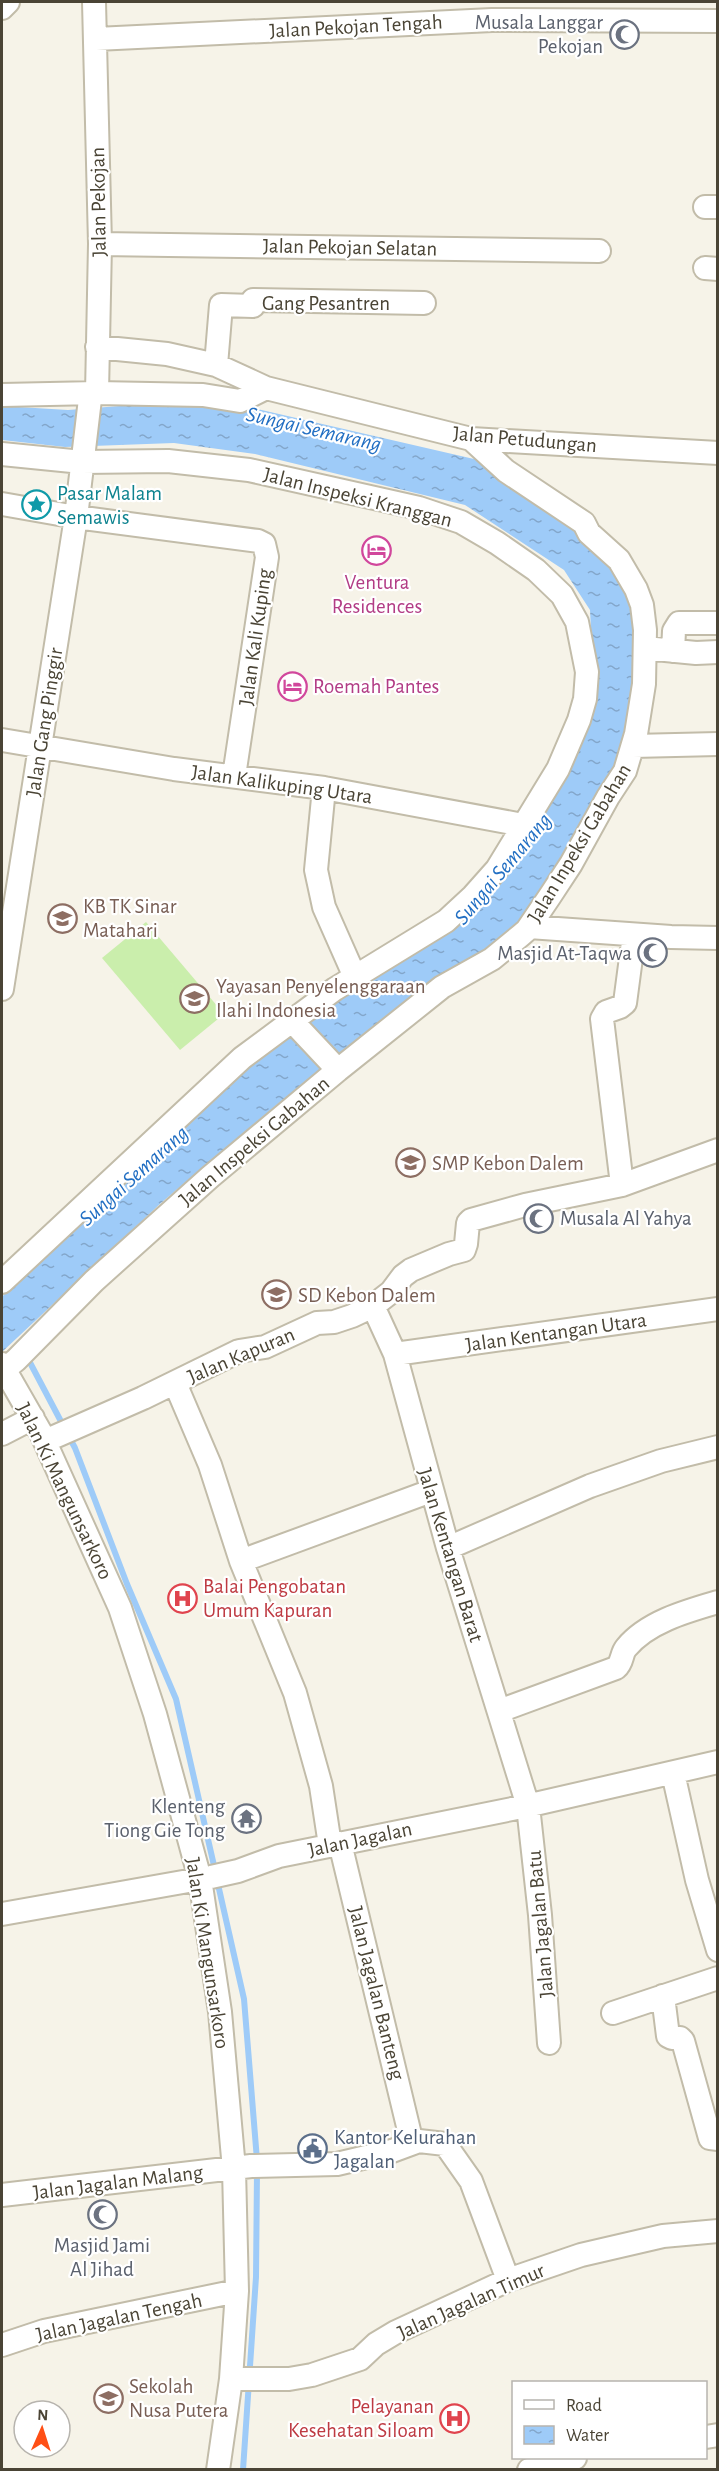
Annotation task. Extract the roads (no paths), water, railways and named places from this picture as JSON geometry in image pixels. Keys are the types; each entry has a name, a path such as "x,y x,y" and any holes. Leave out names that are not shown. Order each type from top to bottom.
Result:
{"street":[{"path":"2,8 8,2"},
{"name":"Jalan Pekojan","path":"83,458 94,396 100,244 94,2"},
{"name":"Jalan Pekojan Tengah","path":"96,39 492,20 617,11 717,21"},
{"name":"Jalan Pekojan Selatan","path":"100,244 599,251"},
{"name":"Gang Pesantren","path":"216,365 221,305 253,306 253,300 424,303"},
{"name":"Jalan Petudungan","path":"97,347 167,354 216,365 266,388 471,439 717,453"},
{"path":"2,395 203,395 240,400 266,388"},
{"name":"Jalan Inpeksi Gabahan","path":"471,439 519,481 584,523 589,533 620,560 634,583 642,605 645,648 643,689 633,746 625,771 608,796 571,864 528,928"},
{"name":"Jalan Inspeksi Kranggan","path":"2,454 168,461 249,470 419,508 461,522 536,570 562,595 577,622 587,672 585,699 579,720 558,769 496,869 473,896 446,921 335,989 294,1022 242,1058 2,1282"},
{"name":"Jalan Gang Pinggir","path":"2,988 76,517 83,458"},
{"path":"2,504 76,517"},
{"name":"Jalan Kali Kuping","path":"76,517 258,541 264,544 267,557 234,776"},
{"path":"673,651 674,631 679,623 717,623"},
{"path":"645,648 717,652"},
{"name":"Jalan Kalikuping Utara","path":"2,740 174,769 324,788 523,825"},
{"path":"633,746 717,744"},
{"path":"324,788 316,870 324,907 355,977"},
{"path":"528,928 717,938"},
{"name":"Jalan Inspeksi Gabahan","path":"6,1365 40,1337 94,1281 336,1067 442,987 492,959 528,928"},
{"path":"634,934 625,1003 606,1012 602,1019 622,1185 717,1150"},
{"path":"294,1022 336,1067"},
{"name":"Jalan Kapuran","path":"48,1439 175,1383 239,1351 265,1347 317,1323 339,1321 373,1306 391,1292 411,1270 464,1250 468,1223 471,1220 525,1205 622,1185"},
{"name":"Jalan Kentangan Barat","path":"373,1306 395,1354 431,1491 528,1806"},
{"name":"Jalan Kentangan Utara","path":"395,1354 717,1309"},
{"name":"Jalan Ki Mangunsarkoro","path":"6,1365 33,1418 48,1439 120,1608 205,1878 220,2012 250,2167 237,2291 243,2380 219,2469"},
{"name":"Jalan Jagalan Banteng","path":"175,1383 210,1465 241,1561 295,1693 412,2143"},
{"path":"2,1434 33,1418"},
{"path":"448,1548 590,1486 662,1461 717,1447"},
{"path":"241,1561 431,1491"},
{"path":"499,1711 616,1668 621,1663 624,1650 648,1630 689,1611 717,1602"},
{"name":"Jalan Jagalan","path":"2,1914 238,1871 279,1856 528,1806 717,1762"},
{"path":"673,1773 697,1880 717,1950"},
{"name":"Jalan Jagalan Batu","path":"528,1806 540,1915 549,2043"},
{"path":"614,2013 717,1978"},
{"path":"663,1996 668,2036 680,2037 683,2041 710,2138 717,2139"},
{"path":"250,2167 337,2164 392,2151 412,2143 426,2141 445,2144 462,2166 476,2192 508,2280"},
{"name":"Jalan Jagalan Malang","path":"2,2196 250,2167"},
{"name":"Jalan Jagalan Timur","path":"243,2380 312,2375 360,2360 376,2344 396,2332 508,2280 581,2255 663,2236 717,2231"},
{"name":"Jalan Jagalan Tengah","path":"2,2345 44,2331 237,2291"},
{"path":"530,2469 568,2459"}],"water":[{"name":"Sungai Semarang","path":"158,403 240,405 487,462 584,525 634,585 634,734 525,928 368,1032 274,1107 161,1203 2,1352 2,1297 61,1233 131,1179 155,1150 284,1035 465,915 594,691 590,610 564,570 465,505 255,454 174,443 65,447 2,440 2,406 68,410"}],"waterway":[{"path":"26,1355 75,1448 127,1584 176,1699 215,1870"},
{"path":"217,1880 244,1999 257,2160"},
{"path":"243,2470 256,2277 257,2171"}],"place":[{"name":"Musala Langgar Pekojan","path":"624,34"},
{"name":"Pasar Malam Semawis","path":"36,505"},
{"name":"Ventura Residences","path":"377,551"},
{"name":"Roemah Pantes","path":"292,686"},
{"name":"KB TK Sinar Matahari","path":"62,918"},
{"name":"Masjid At-Taqwa","path":"653,953"},
{"name":"Yayasan Penyelenggaraan Ilahi Indonesia","path":"195,998"},
{"name":"SMP Kebon Dalem","path":"411,1163"},
{"name":"Musala Al Yahya","path":"539,1218"},
{"name":"SD Kebon Dalem","path":"277,1295"},
{"name":"Balai Pengobatan Umum Kapuran","path":"182,1598"},
{"name":"Klenteng Tiong Gie Tong","path":"246,1818"},
{"name":"Kantor Kelurahan Jagalan","path":"313,2149"},
{"name":"Masjid Jami Al Jihad","path":"102,2214"},
{"name":"Sekolah Nusa Putera","path":"108,2398"},
{"name":"Pelayanan Kesehatan Siloam","path":"455,2418"}]}
